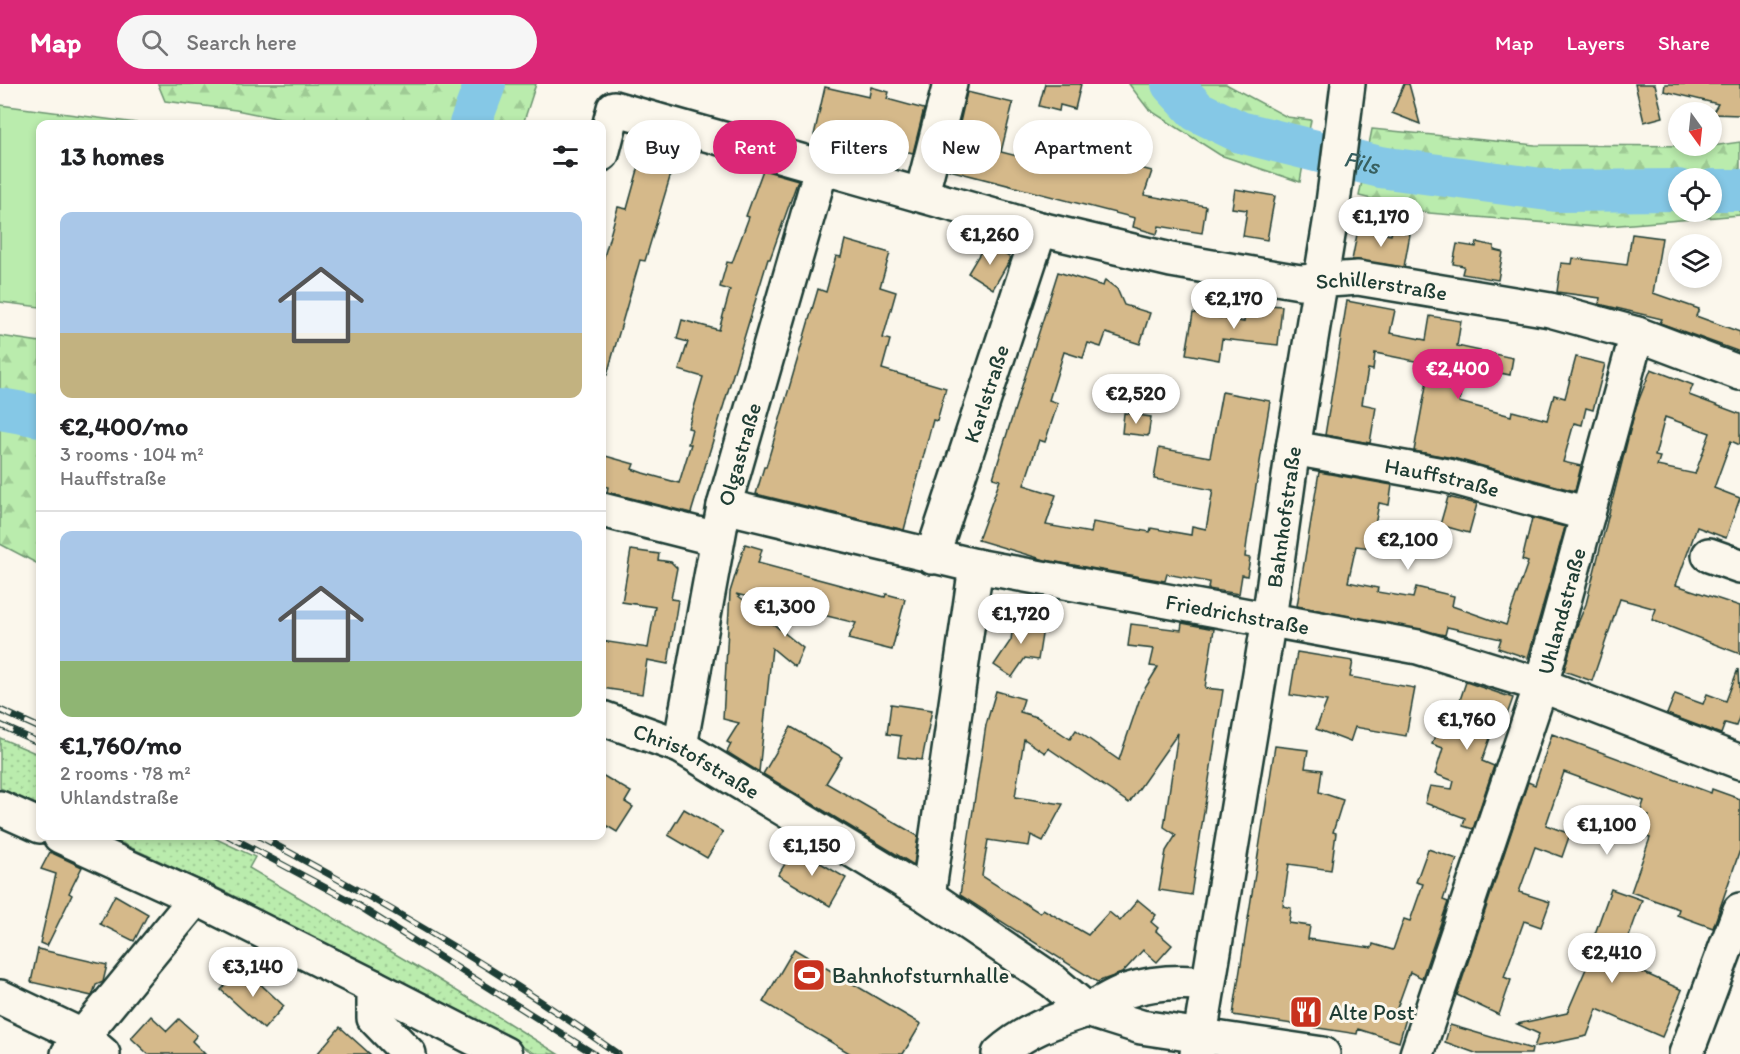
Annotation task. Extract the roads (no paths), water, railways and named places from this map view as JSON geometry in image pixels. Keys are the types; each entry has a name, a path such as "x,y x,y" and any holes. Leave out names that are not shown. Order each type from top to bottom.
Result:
{"street":[{"path":"922,193 950,84"},
{"name":"Bahnhofstraße","path":"1198,1045 1269,619 1293,448 1332,211 1347,96"},
{"name":"Schillerstraße","path":"606,139 614,108 809,162"},
{"name":"Olgastraße","path":"680,746 724,506 820,174"},
{"name":"Schillerstraße","path":"852,174 1040,229 1171,260 1300,282 1358,278 1550,310 1637,334 1740,374"},
{"name":"Karlstraße","path":"932,557 1040,229"},
{"name":"Uhlandstraße","path":"1417,1054 1541,685 1637,334"},
{"name":"Hauffstraße","path":"1293,448 1448,476 1588,514"},
{"name":"Friedrichstraße","path":"724,506 976,566 1418,647 1541,685 1740,762"},
{"path":"606,511 717,539"},
{"path":"1709,555 1740,566"},
{"path":"928,896 976,566"},
{"name":"Christofstraße","path":"606,719 680,746 928,896 1053,981 1087,1010"},
{"path":"0,808 36,824"},
{"path":"69,840 196,898 505,1054"},
{"path":"0,997 84,1048 196,898"},
{"path":"1686,1054 1740,910"},
{"path":"999,1054 1010,1044 1051,1020 1087,1010 1125,991 1180,981 1208,984"},
{"path":"374,987 374,1018 409,1054"},
{"path":"1087,1010 1198,1045 1323,1054"}],"waterway":[{"name":"Fils","path":"472,120 485,84"},
{"name":"Fils","path":"1172,84 1197,111 1240,132 1380,167 1556,191 1668,190"},
{"name":"Fils","path":"1722,190 1740,190"},
{"name":"Fils","path":"0,409 36,415"}],"railway":[{"path":"0,710 36,726"},
{"path":"0,725 36,741"},
{"path":"236,840 354,903 594,1054"},
{"path":"266,840 442,939 531,995 618,1054"}],"place":[{"name":"Bahnhofsturnhalle","path":"809,975"},
{"name":"Alte Post","path":"1306,1012"}]}
